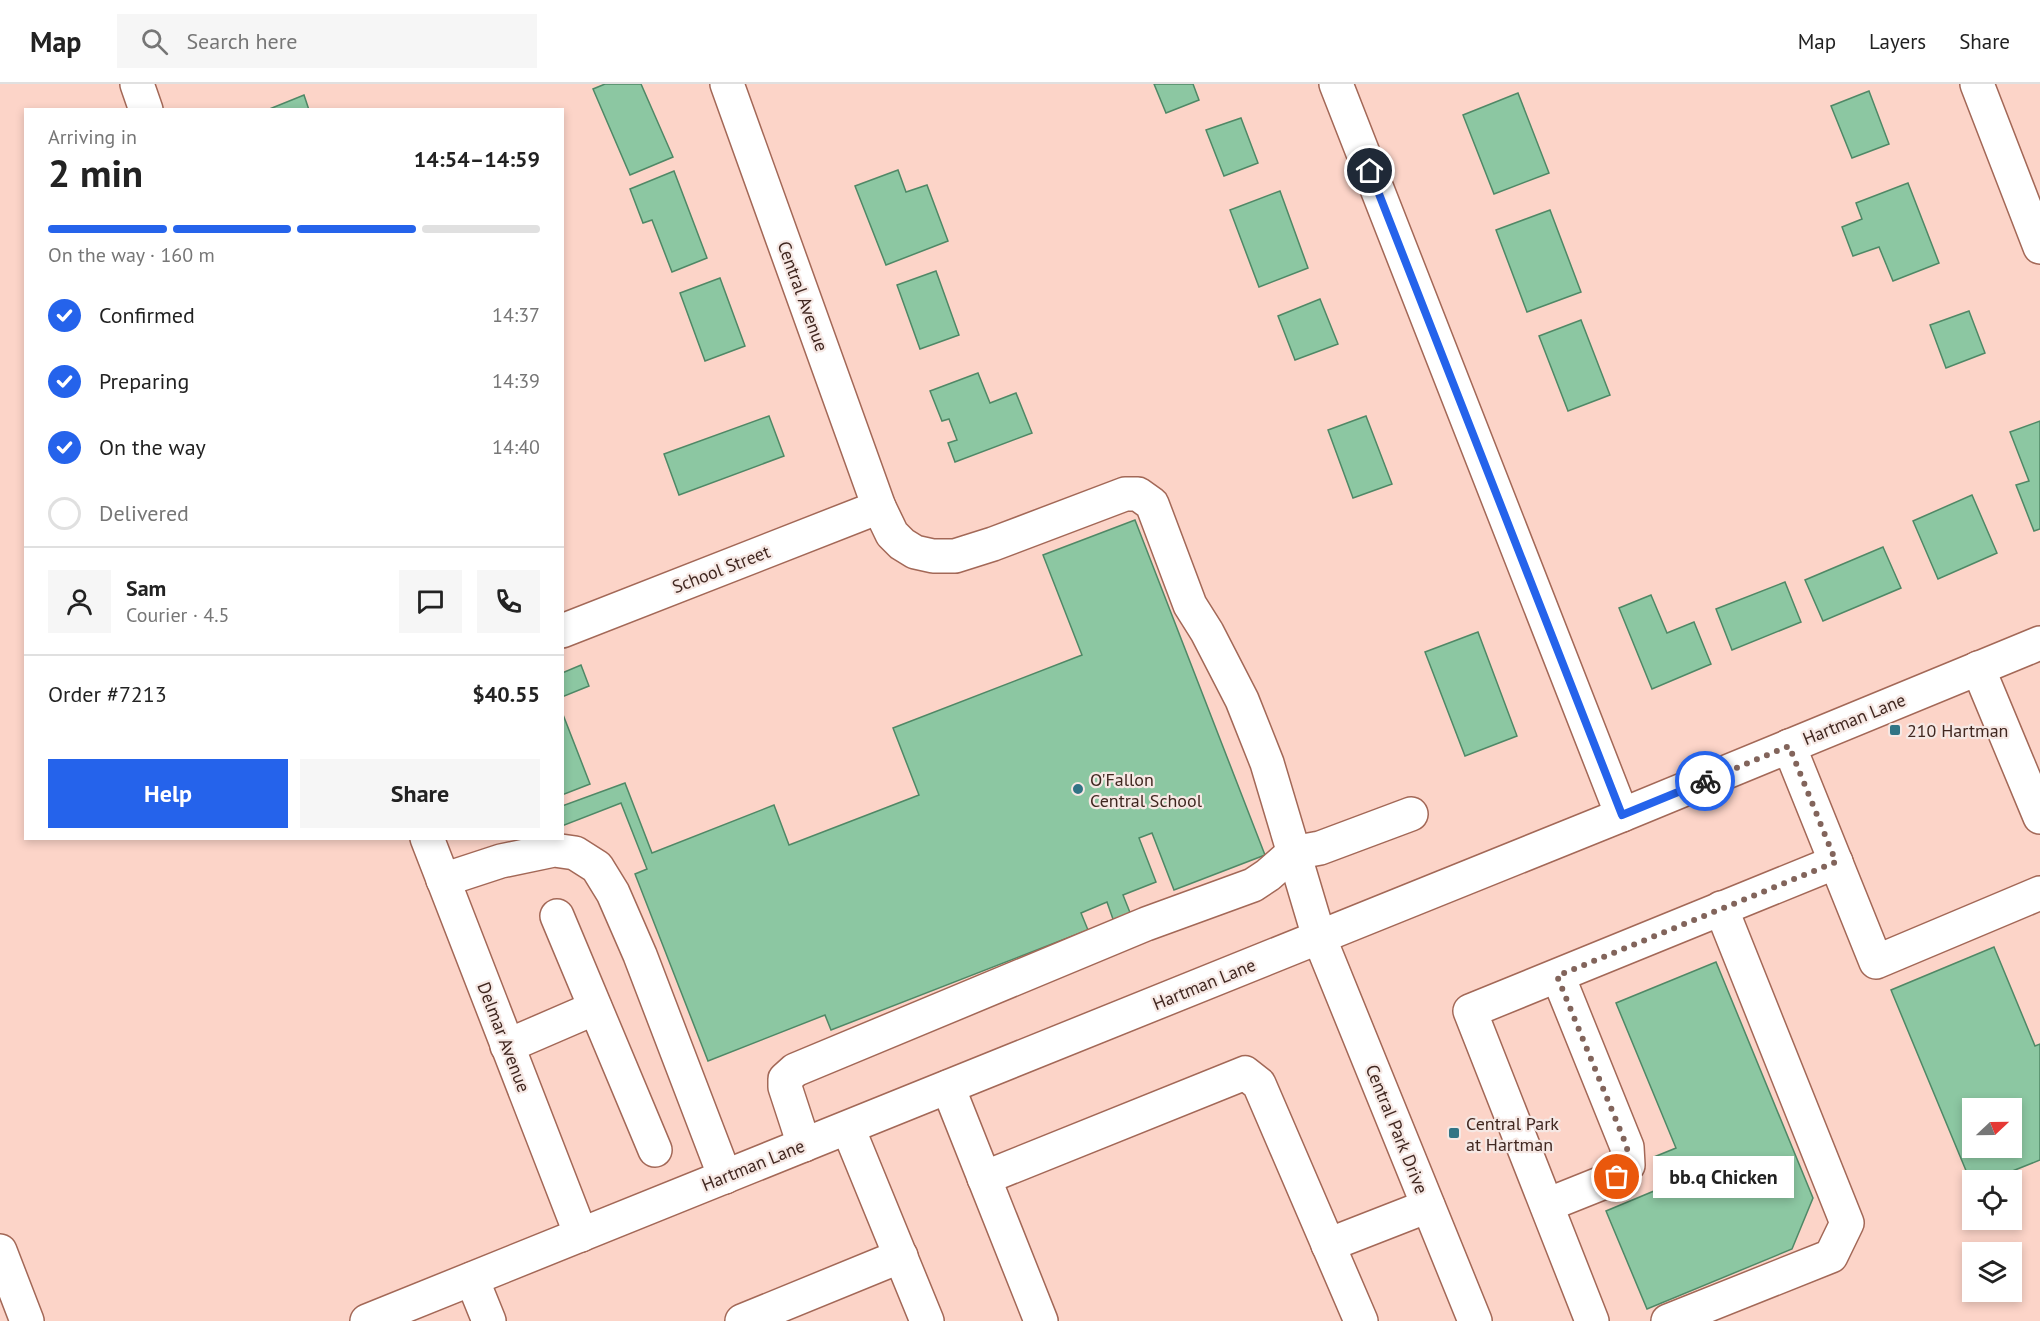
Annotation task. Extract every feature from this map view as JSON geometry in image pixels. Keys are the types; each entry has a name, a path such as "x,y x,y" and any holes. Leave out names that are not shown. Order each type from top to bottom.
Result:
{"street":[{"path":"137,84 145,108"},
{"name":"Central Avenue","path":"727,84 879,507 892,534 915,552 933,556 955,556 1125,494 1138,494 1146,498 1156,510 1190,605 1242,700 1267,764 1293,853"},
{"path":"1336,84 1622,815"},
{"path":"1977,84 2040,247"},
{"name":"School Street","path":"564,630 879,507"},
{"name":"Hartman Lane","path":"367,1321 1622,815 2040,643"},
{"path":"1978,668 2040,817"},
{"path":"1789,746 1876,962 2040,893"},
{"path":"804,1145 785,1087 786,1079 795,1070 1146,924 1253,885 1293,853 1320,848 1411,814"},
{"name":"Delmar Avenue","path":"427,840 581,1235"},
{"path":"442,879 501,861 554,850 575,853 597,867 613,893 640,955 725,1177"},
{"name":"Central Park Drive","path":"1293,853 1319,937 1475,1321"},
{"path":"1592,1321 1470,1011 1836,862"},
{"path":"1668,1321 1831,1256 1847,1223 1721,908"},
{"path":"558,916 655,1150"},
{"path":"1547,1206 1617,1177 1628,1165 1627,1147 1557,976"},
{"path":"507,1046 595,1008"},
{"path":"984,1178 1245,1073 1259,1084 1361,1321"},
{"path":"948,1087 1041,1321"},
{"path":"848,1128 927,1321"},
{"path":"1328,1245 1428,1206"},
{"path":"0,1251 27,1321"},
{"path":"742,1321 901,1256"},
{"path":"472,1279 489,1321"}],"building":[{"path":"605,84 641,84 673,157 630,175 593,89"},
{"path":"1154,84 1193,84 1199,100 1166,113"},
{"path":"1869,91 1889,144 1852,158 1831,106"},
{"path":"1518,93 1549,173 1494,194 1463,115"},
{"path":"304,95 308,108 272,108"},
{"path":"1241,118 1258,163 1224,176 1206,130"},
{"path":"898,170 906,192 927,185 948,241 886,265 855,186"},
{"path":"674,171 707,258 672,272 652,220 643,223 630,189"},
{"path":"1908,183 1939,263 1893,281 1879,247 1853,256 1842,227 1862,219 1856,203"},
{"path":"1280,191 1308,268 1259,287 1230,210"},
{"path":"1550,210 1581,292 1527,312 1496,230"},
{"path":"936,271 959,335 920,349 897,285"},
{"path":"720,278 745,346 705,361 680,293"},
{"path":"1320,299 1338,344 1295,360 1278,316"},
{"path":"1969,311 1985,353 1946,368 1930,325"},
{"path":"1581,320 1610,395 1568,411 1539,336"},
{"path":"978,373 990,403 1016,393 1032,433 955,462 948,443 957,440 949,419 942,421 930,391"},
{"path":"769,416 784,456 679,495 664,454"},
{"path":"1366,416 1392,484 1353,498 1328,430"},
{"path":"2040,421 2040,529 2034,531 2016,485 2029,481 2010,432"},
{"path":"1972,495 1997,553 1938,579 1913,521"},
{"name":"O'Fallon Central School","path":"1135,520 1265,855 1174,890 1152,833 1139,838 1156,882 1123,895 1131,915 1114,922 1107,902 1081,913 1088,930 831,1030 825,1015 708,1061 635,874 647,869 621,803 564,825 564,805 625,783 652,853 774,805 789,845 919,795 893,728 1082,655 1043,555"},
{"path":"1883,547 1901,588 1823,621 1805,580"},
{"path":"1785,582 1801,622 1732,650 1716,609"},
{"path":"1651,595 1667,633 1694,622 1711,664 1652,689 1619,608"},
{"path":"1478,632 1517,736 1465,756 1425,652"},
{"path":"581,665 589,686 564,696 564,672"},
{"path":"564,717 590,784 564,794"},
{"path":"1994,947 2035,1046 2040,1044 2040,1160 2015,1170 1966,1170 1891,990"},
{"path":"1716,962 1813,1198 1792,1249 1647,1309 1606,1211 1666,1186 1654,1157 1676,1148 1616,1003"}],"way so far":[{"path":"1617,1177 1628,1165 1627,1147 1557,976 1836,862 1789,746 1705,781"}],"place":[{"name":"210 Hartman","path":"1895,730"},
{"name":"O'Fallon Central School","path":"1078,789"},
{"name":"Central Park at Hartman","path":"1454,1133"},
{"name":"bb.q Chicken","path":"1617,1177"}],"route":[{"path":"1370,171 1622,815 1705,781"}]}
